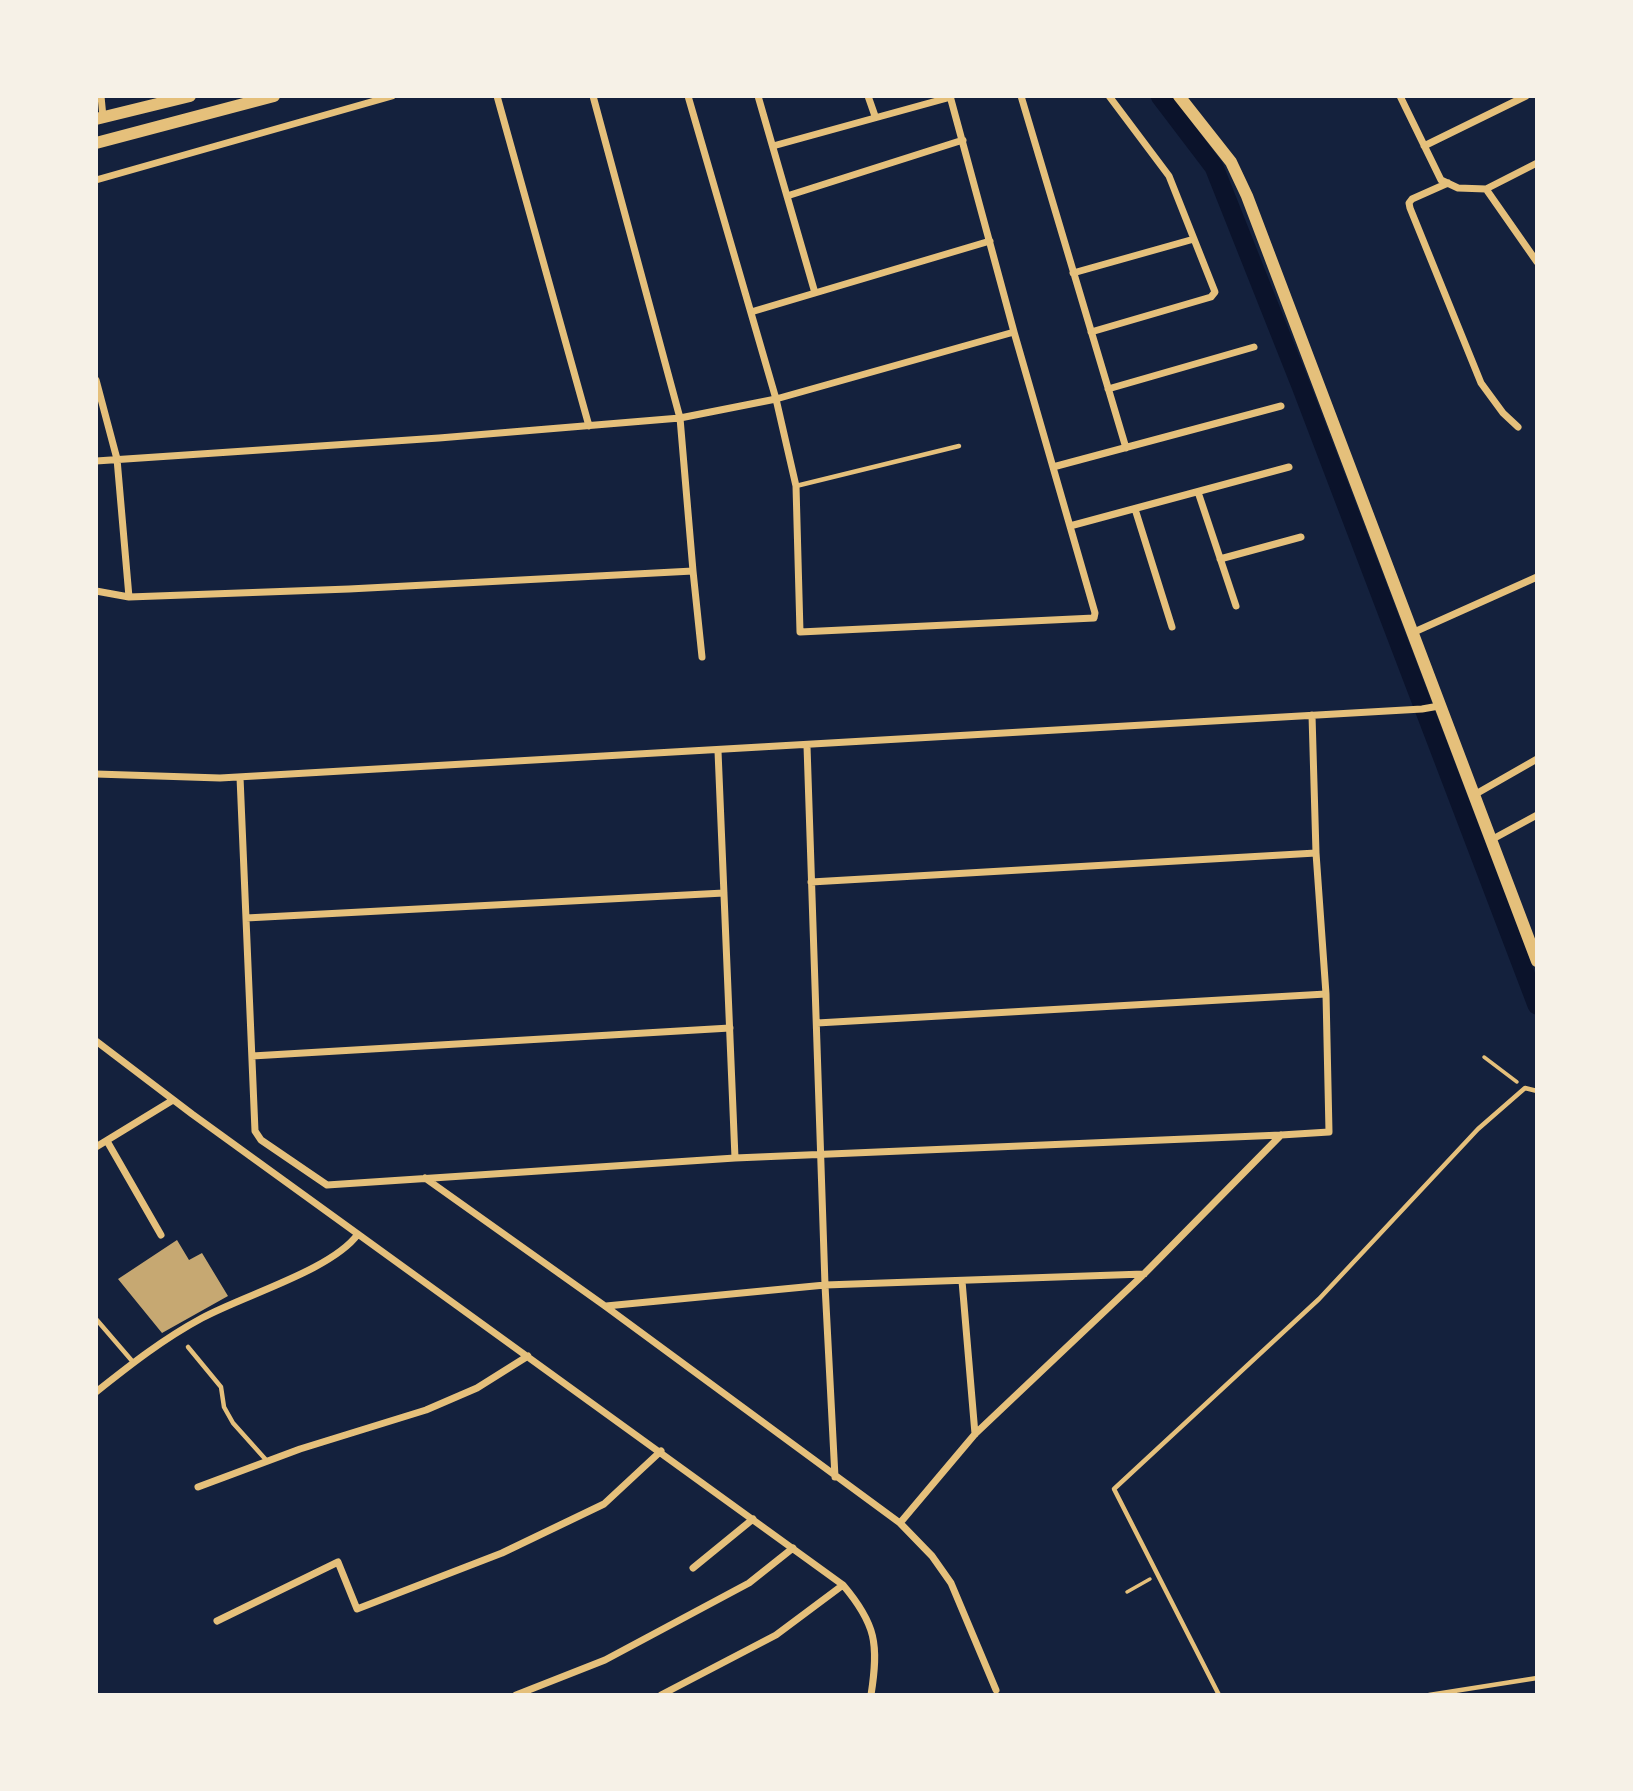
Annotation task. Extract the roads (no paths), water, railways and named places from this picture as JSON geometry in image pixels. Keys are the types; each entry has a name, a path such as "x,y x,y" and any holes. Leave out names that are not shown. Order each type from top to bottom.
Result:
{"main road":[{"path":"185,97 100,118 102,141 252,99 274,96"},
{"path":"1179,96 1231,162 1247,196 1411,633 1435,707 1474,795 1537,961"}],"street":[{"path":"100,118 101,96"},
{"path":"96,180 392,96"},
{"path":"497,96 589,426"},
{"path":"593,96 680,418 702,657"},
{"path":"688,96 776,399 796,486 800,632 1094,618 1095,613 1014,332 951,96 773,146"},
{"path":"758,96 815,293"},
{"path":"868,96 875,116"},
{"path":"1021,96 1126,448"},
{"path":"1091,332 1211,297 1214,292 1169,176 1109,96"},
{"path":"1400,96 1441,180 1458,188 1486,189 1537,163"},
{"path":"1424,146 1526,96"},
{"path":"787,196 963,140"},
{"path":"1448,183 1412,199 1410,208 1481,383 1503,413 1518,426"},
{"path":"1486,189 1537,261"},
{"path":"1073,273 1194,239"},
{"path":"751,312 990,241"},
{"path":"96,461 680,418 776,399 1014,332"},
{"path":"1108,389 1254,347"},
{"path":"96,380 117,459 129,597"},
{"path":"1053,467 1281,406"},
{"path":"1070,526 1289,467"},
{"path":"1198,492 1236,606"},
{"path":"1135,509 1172,627"},
{"path":"1220,559 1301,537"},
{"path":"96,591 129,597 349,589 693,571"},
{"path":"1411,633 1537,577"},
{"path":"96,774 240,777 807,746 1435,707"},
{"path":"240,777 256,1130 261,1140 327,1185 735,1158 1281,1135 1329,1132 1326,994 1316,853 1312,715"},
{"path":"807,746 825,1285 835,1477"},
{"path":"718,751 735,1158"},
{"path":"1474,795 1537,759"},
{"path":"1491,840 1537,815"},
{"path":"811,881 1316,853"},
{"path":"246,918 724,893"},
{"path":"817,1023 1326,994"},
{"path":"252,1056 730,1028"},
{"path":"96,1041 173,1100 843,1585 862,1608 874,1634 871,1695"},
{"path":"96,1147 173,1100"},
{"path":"900,1523 975,1434 1144,1275 1281,1135"},
{"path":"107,1141 161,1235"},
{"path":"424,1177 900,1523 932,1556 951,1583 996,1689"},
{"path":"96,1392 153,1346 204,1317 330,1259 358,1234"},
{"path":"605,1307 825,1285 1144,1275"},
{"path":"962,1281 975,1434"},
{"path":"198,1486 426,1410 477,1388 528,1356"},
{"path":"217,1621 338,1562 357,1609 502,1553 604,1504 660,1451"},
{"path":"693,1568 754,1519"},
{"path":"516,1695 606,1660 749,1583 793,1548"},
{"path":"661,1695 776,1635 843,1585"}],"lane":[{"path":"796,486 959,446"},
{"path":"1219,1695 1114,1489 1319,1299 1478,1129 1525,1088 1537,1091"},
{"path":"96,1319 133,1362"},
{"path":"188,1347 221,1387 224,1407 233,1423 267,1461"},
{"path":"1429,1695 1537,1678"}],"waterway":[{"path":"1160,96 1214,167 1301,386 1537,1005"}]}
